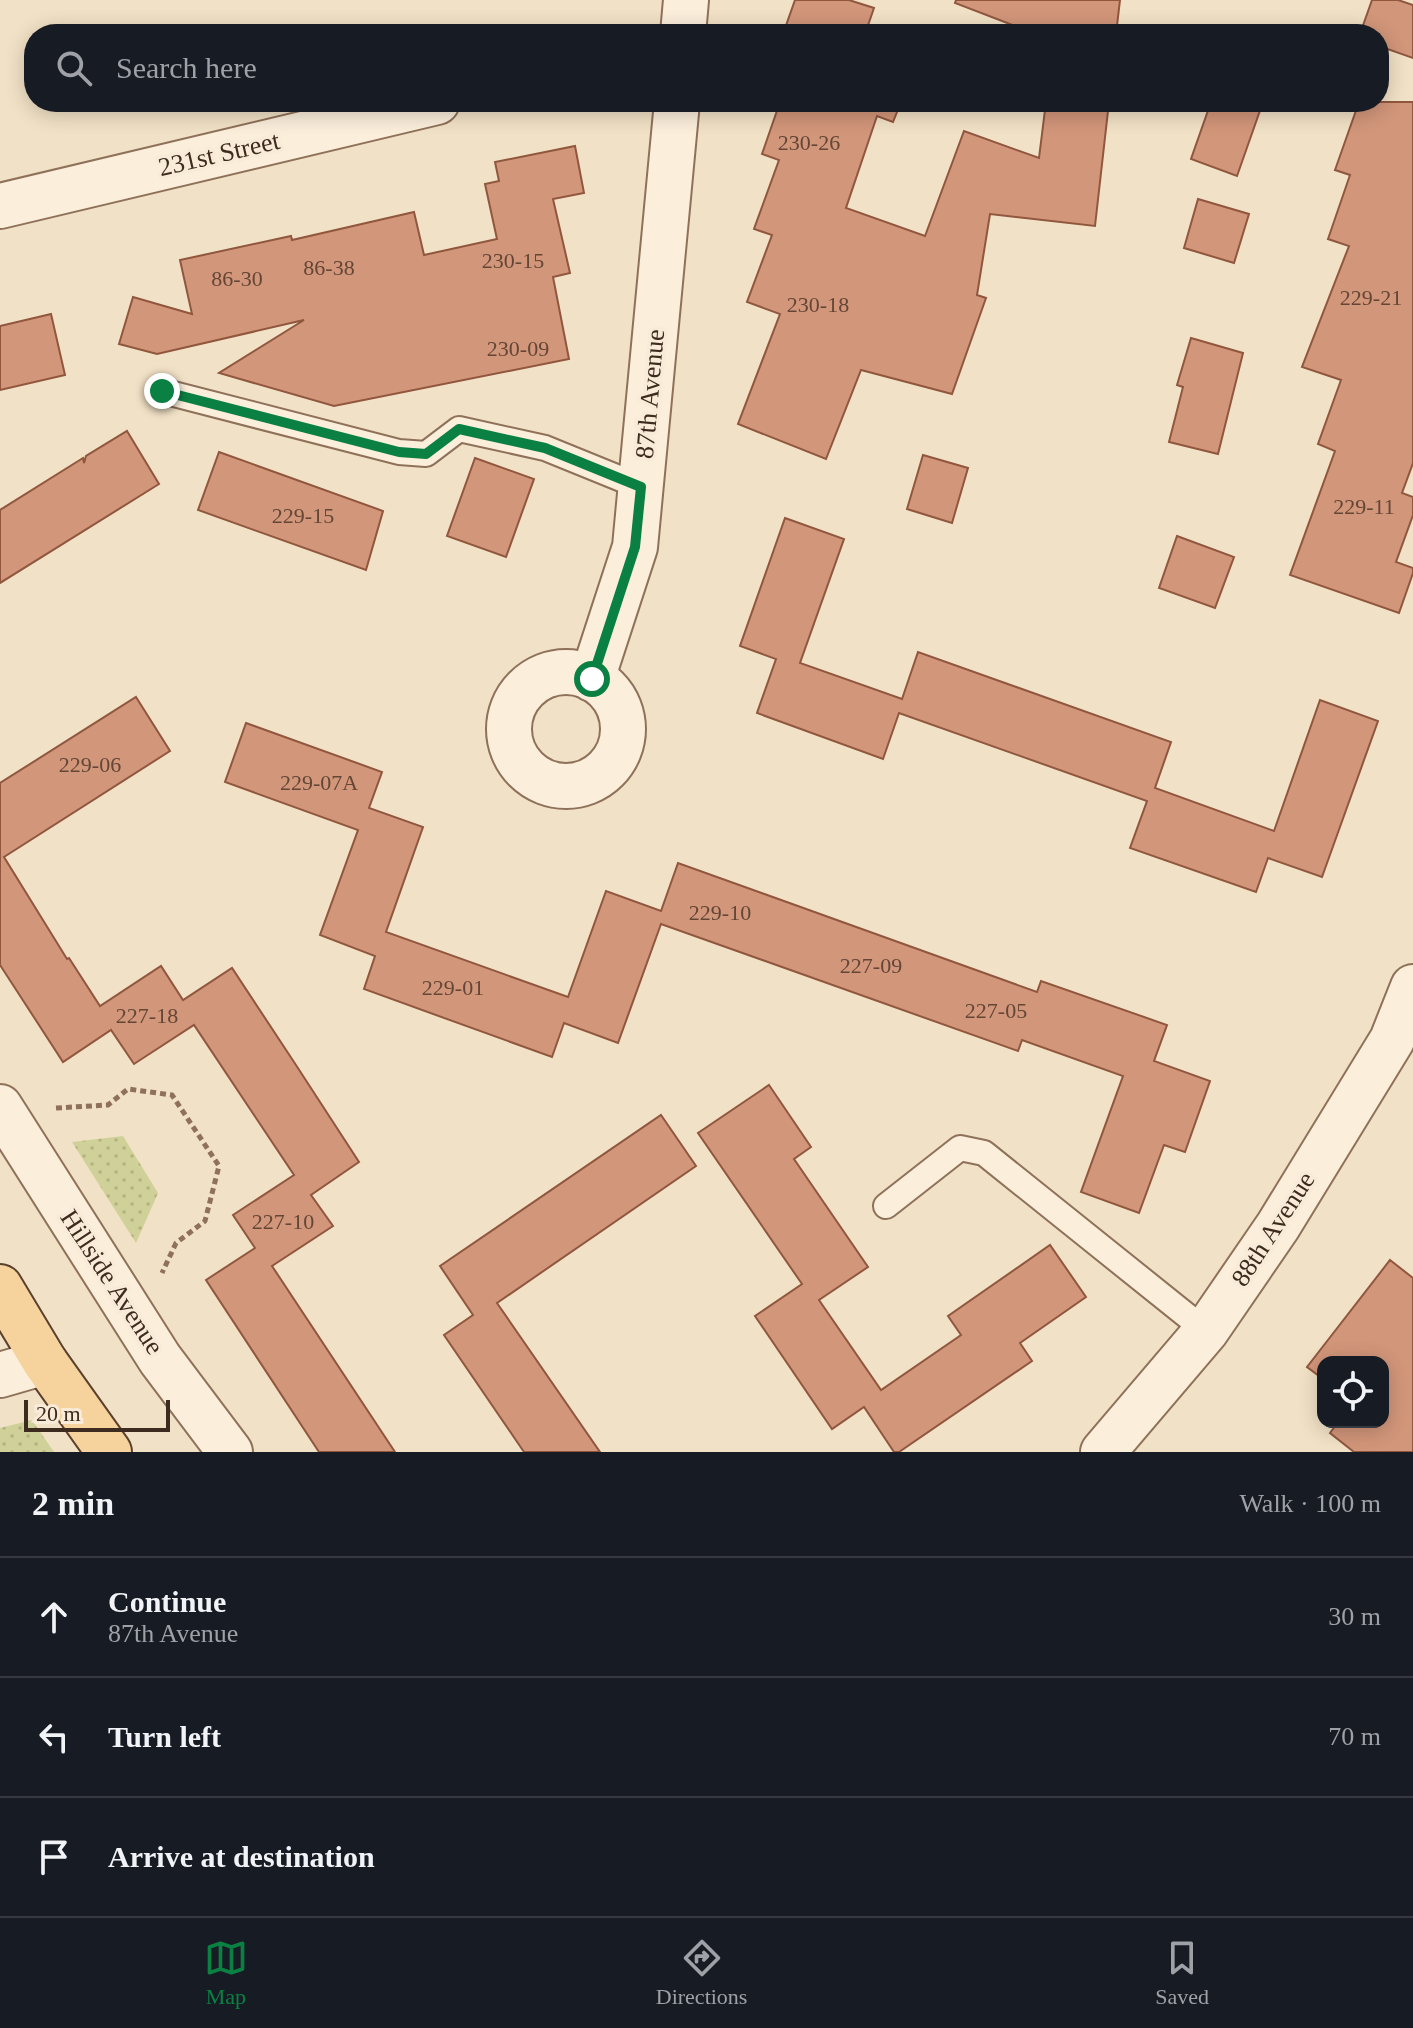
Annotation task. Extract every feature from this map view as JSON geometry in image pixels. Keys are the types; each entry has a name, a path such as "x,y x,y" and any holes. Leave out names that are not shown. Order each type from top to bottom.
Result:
{"main road":[{"path":"0,1287 45,1362 109,1452"}],"street":[{"path":"684,24 686,0"},
{"name":"231st Street","path":"0,206 395,112"},
{"name":"87th Avenue","path":"592,679 635,547 676,112"},
{"name":"88th Avenue","path":"1103,1452 1206,1331 1278,1226 1392,1040 1413,987"},
{"name":"Hillside Avenue","path":"0,1107 160,1359 230,1452"},
{"path":"0,1375 45,1362"}],"lane":[{"path":"162,391 399,452 426,454 459,429 545,448 641,487"},
{"path":"886,1206 960,1148 984,1153 1206,1331"}],"path":[{"path":"49,1108 108,1105 128,1089 172,1095 219,1166 205,1221 176,1243 159,1281"}],"green space":[{"path":"123,1136 158,1193 136,1243 72,1142"},
{"path":"32,1420 54,1452 0,1452 0,1428"}],"building":[{"path":"795,0 849,0 874,8 868,24 787,24"},
{"path":"956,0 1120,0 1117,24 1010,24 955,3"},
{"path":"1372,0 1398,0 1413,5 1413,58 1389,50 1389,24 1364,24"},
{"path":"1389,102 1413,102 1413,463 1402,493 1413,497 1413,515 1396,562 1413,568 1413,573 1399,613 1290,575 1335,451 1318,444 1341,380 1302,367 1349,246 1328,239 1350,175 1335,170 1355,112 1389,112"},
{"path":"777,112 897,112 893,122 877,116 846,208 925,236 964,131 1039,158 1045,112 1108,112 1095,226 990,214 977,295 986,298 952,394 861,370 826,459 738,424 780,314 747,302 772,235 754,229 779,160 762,154"},
{"path":"1207,112 1259,112 1237,176 1191,159"},
{"path":"575,146 584,193 553,199 570,273 553,277 569,359 334,406 219,373 304,320 157,354 119,344 133,297 192,314 180,260 291,236 292,240 414,212 424,255 497,239 485,184 499,181 495,162"},
{"path":"1198,199 1249,214 1234,263 1184,248"},
{"path":"51,314 65,375 0,390 0,326"},
{"path":"1191,338 1243,353 1218,454 1169,442 1183,387 1177,385"},
{"path":"127,431 159,484 0,583 0,510 83,458 84,463 86,456"},
{"path":"219,452 383,511 366,570 198,510"},
{"path":"923,455 968,468 952,523 907,509"},
{"path":"475,458 534,479 506,557 447,536"},
{"path":"785,518 844,539 800,663 902,699 918,652 1171,742 1155,788 1274,831 1320,700 1378,721 1322,877 1268,858 1256,892 1130,848 1147,801 899,713 883,759 757,713 776,659 740,646"},
{"path":"1177,536 1234,557 1215,608 1159,588"},
{"path":"136,697 170,751 4,857 100,1006 161,966 183,1000 232,968 294,1062 359,1162 311,1195 333,1226 272,1266 395,1452 319,1452 206,1280 255,1248 233,1215 294,1175 194,1025 134,1064 111,1030 63,1062 0,965 0,783"},
{"path":"246,723 382,772 369,808 423,827 386,932 568,997 606,891 661,911 678,863 1037,992 1041,981 1167,1025 1154,1061 1210,1081 1185,1152 1164,1145 1139,1213 1081,1192 1123,1076 1022,1040 1018,1051 661,924 618,1043 564,1023 552,1057 364,989 375,956 320,935 358,830 225,782"},
{"path":"769,1085 811,1147 794,1159 868,1267 819,1300 881,1390 961,1335 948,1316 1050,1245 1086,1297 1020,1343 1032,1361 899,1452 894,1452 864,1407 832,1429 755,1316 802,1284 698,1133"},
{"path":"661,1115 696,1166 497,1303 600,1452 524,1452 444,1335 473,1315 440,1266"},
{"path":"1390,1260 1413,1278 1413,1452 1354,1452 1330,1433 1334,1428 1389,1428 1389,1356 1317,1356 1317,1374 1307,1367"}],"route":[{"path":"162,391 399,452 426,454 459,429 545,448 641,487 635,547 592,679"}]}
